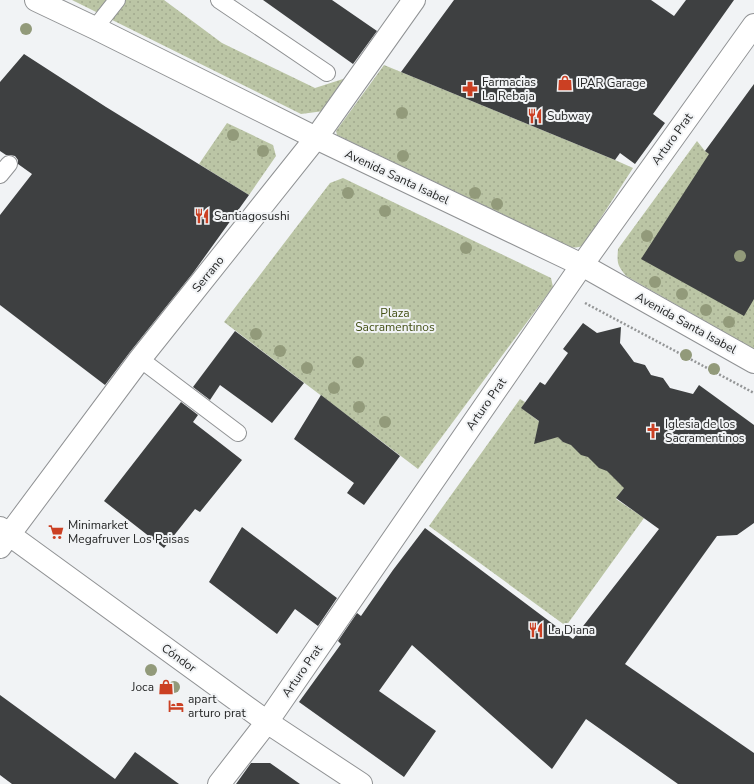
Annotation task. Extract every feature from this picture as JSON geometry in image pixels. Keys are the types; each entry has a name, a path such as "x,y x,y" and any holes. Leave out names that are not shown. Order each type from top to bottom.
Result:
{"street":[{"name":"Avenida Santa Isabel","path":"36,0 316,138 582,265 754,362"},
{"name":"Serrano","path":"3,537 140,359 316,138 414,0"},
{"name":"Arturo Prat","path":"219,784 267,722 582,265 754,25"},
{"name":"Cóndor","path":"3,537 267,722 361,784"}],"lane":[{"path":"94,28 117,0"},
{"path":"219,0 327,74"},
{"path":"140,359 238,433"}],"path":[{"path":"564,292 754,393"}],"green space":[{"path":"72,0 164,0 222,43 315,88 346,78 324,111 301,114"},
{"path":"384,65 633,168 584,244 575,248 571,247 337,135 336,131"},
{"path":"227,123 273,145 276,156 249,195 199,164"},
{"path":"697,141 705,151 754,182 754,349 626,276 618,264 618,249"},
{"name":"Plaza Sacramentinos","path":"343,178 551,278 553,287 418,469 224,322 330,183"},
{"path":"520,399 525,402 522,408 541,423 546,440 559,434 560,438 566,443 571,442 630,480 616,499 644,518 566,626 429,526"}],"building":[{"path":"263,0 332,0 377,31 353,64"},
{"path":"454,0 651,0 674,16 686,0 734,0 653,114 665,123 635,164 620,153 615,160 401,72"},
{"path":"24,54 106,107 249,195 193,273 105,385 0,305 0,215 32,174 18,164 18,160 15,156 6,155 0,151 0,82"},
{"path":"754,84 754,299 744,316 641,259 709,154 705,151"},
{"path":"583,323 597,333 621,327 620,343 634,362 645,365 651,375 663,378 670,388 693,394 699,385 754,425 754,523 737,535 717,536 625,664 754,753 754,784 678,784 586,719 552,769 412,645 379,691 436,731 404,777 299,702 341,644 338,641 357,613 361,616 425,528 573,639 659,529 616,498 624,488 607,471 599,468 588,457 581,455 571,445 563,442 558,437 534,444 539,421 521,408 540,382 545,385 568,353 563,349"},
{"path":"235,331 304,383 272,423 220,385 210,400 193,387"},
{"path":"321,395 400,456 364,505 347,493 354,483 294,439"},
{"path":"181,402 198,415 193,422 242,460 200,512 195,509 164,548 104,501"},
{"path":"242,527 337,598 318,626 295,609 277,634 209,582"},
{"path":"0,695 115,779 135,752 179,784 12,784 0,775"},
{"path":"251,763 270,763 300,784 236,784"}],"place":[{"name":"IPAR Garage","path":"565,83"},
{"name":"Farmacias La Rebaja","path":"470,89"},
{"name":"Subway","path":"535,116"},
{"name":"Santiagosushi","path":"202,216"},
{"name":"Iglesia de los Sacramentinos","path":"653,431"},
{"name":"Minimarket Megafruver Los Paisas","path":"56,532"},
{"name":"La Diana","path":"536,630"},
{"name":"Joca","path":"166,687"},
{"name":"apart arturo prat","path":"176,706"}]}
